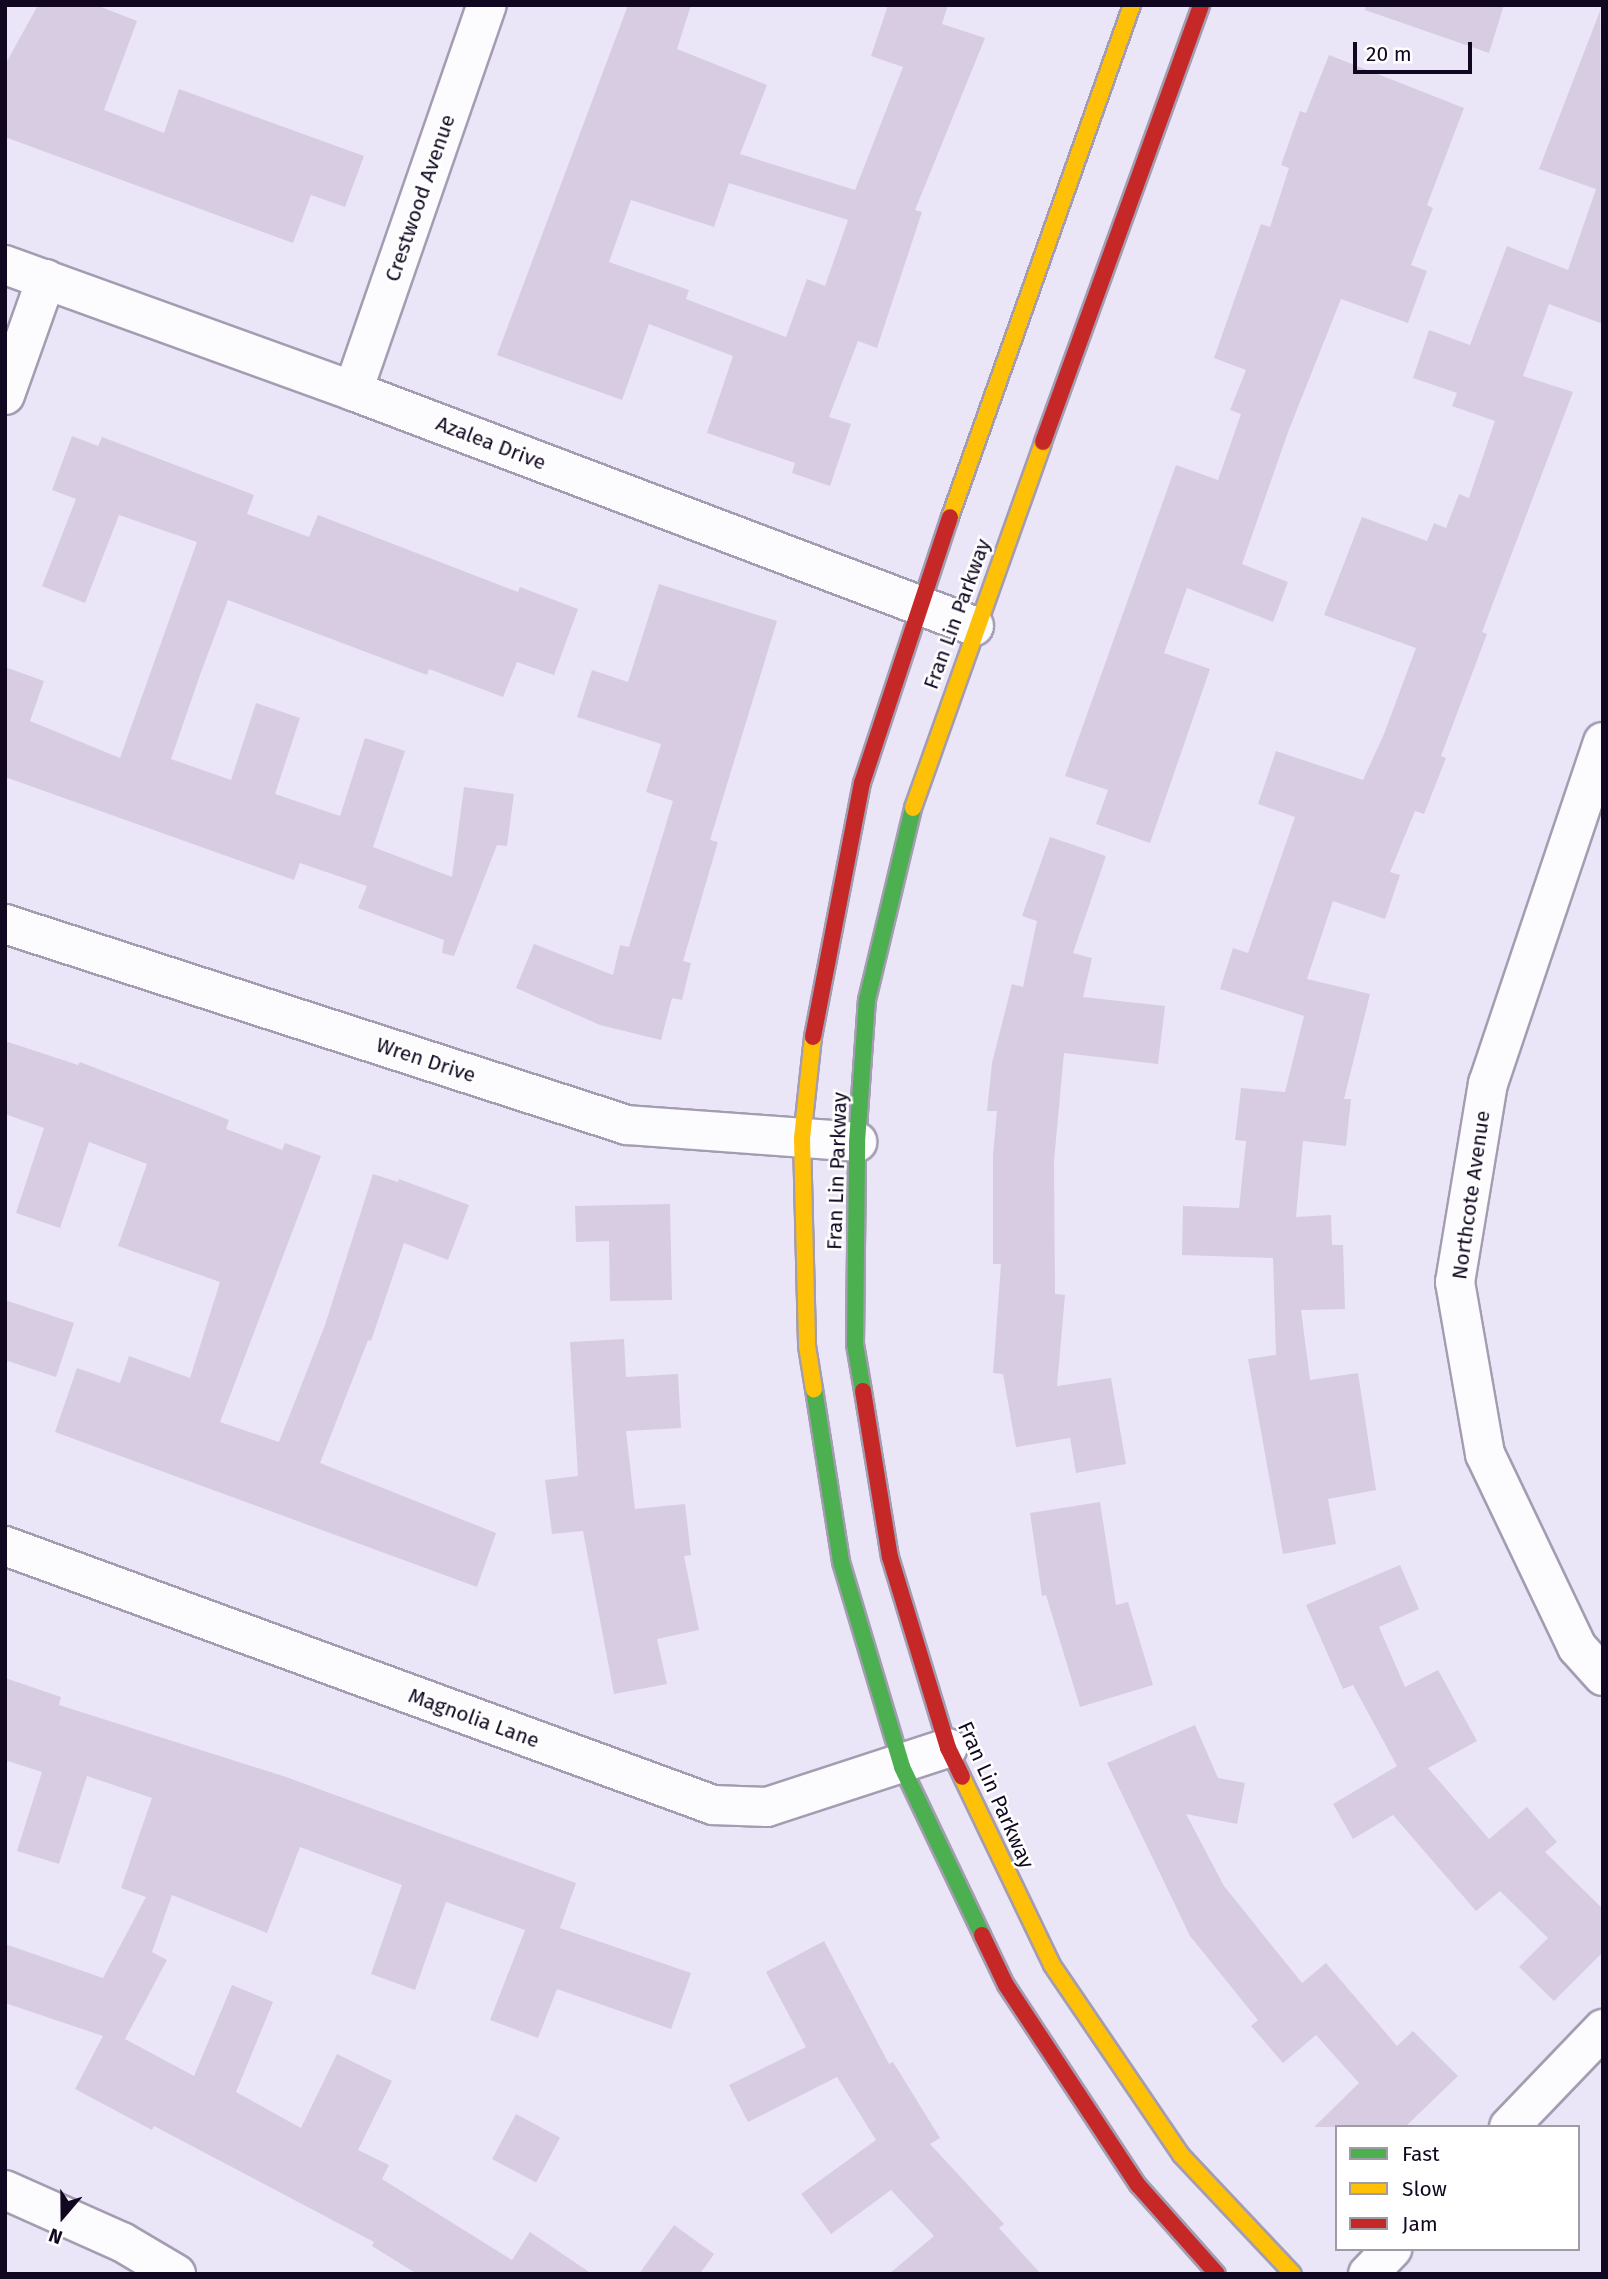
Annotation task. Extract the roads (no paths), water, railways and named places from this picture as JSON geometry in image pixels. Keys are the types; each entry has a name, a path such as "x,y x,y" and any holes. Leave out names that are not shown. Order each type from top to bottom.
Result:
{"street":[{"name":"Crestwood Avenue","path":"353,391 487,5"},
{"name":"Fran Lin Parkway","path":"1132,5 919,604 859,796 817,998 802,1138 807,1346 839,1549 902,1767 1006,1985 1138,2185 1217,2274"},
{"name":"Fran Lin Parkway","path":"1201,5 974,626 915,798 867,1000 856,1142 855,1344 890,1557 948,1748 1052,1965 1181,2155 1293,2274"},
{"name":"Azalea Drive","path":"5,265 353,391 974,626"},
{"path":"5,395 46,279"},
{"name":"Northcote Avenue","path":"1603,743 1488,1083 1455,1282 1485,1454 1577,1647 1603,1676"},
{"name":"Wren Drive","path":"5,924 627,1125 856,1142"},
{"name":"Magnolia Lane","path":"5,1546 713,1805 767,1807 902,1767 948,1748"},
{"path":"1511,2125 1603,2029"},
{"path":"5,2189 122,2242 176,2274"},
{"path":"1368,2274 1390,2251"}]}
